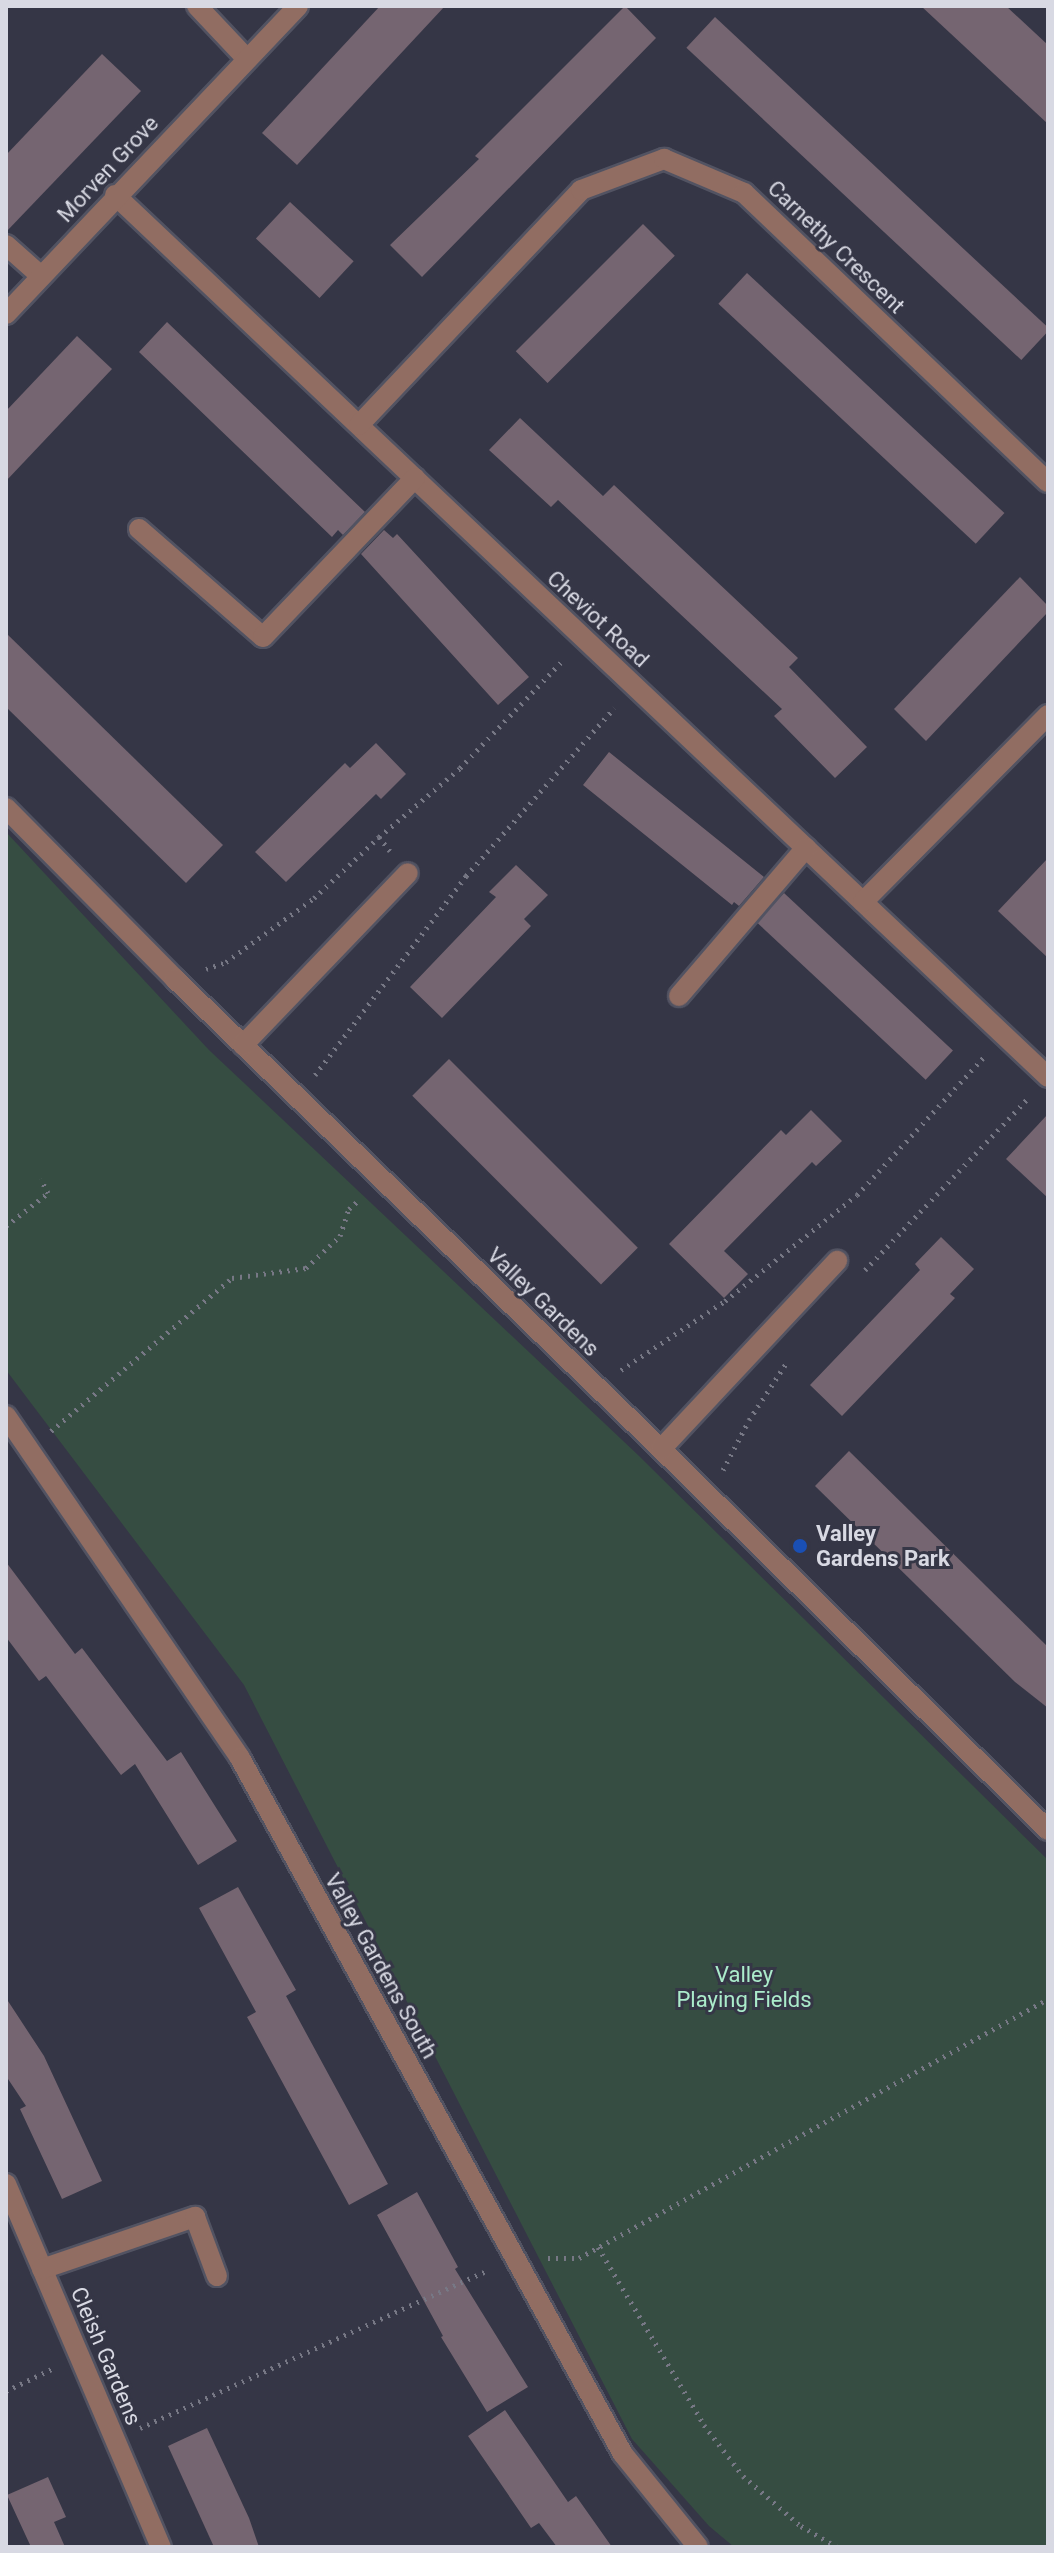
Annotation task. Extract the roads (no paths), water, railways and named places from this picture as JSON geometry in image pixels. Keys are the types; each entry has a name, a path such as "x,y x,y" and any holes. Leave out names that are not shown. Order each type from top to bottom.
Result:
{"street":[{"path":"197,6 247,59"},
{"name":"Morven Grove","path":"6,314 115,195 298,6"},
{"name":"Carnethy Crescent","path":"359,425 581,190 664,159 744,193 1048,482"},
{"name":"Cheviot Road","path":"115,195 1048,1077"},
{"path":"6,245 41,276"},
{"path":"139,529 263,637 415,478"},
{"path":"863,902 1048,715"},
{"name":"Valley Gardens","path":"6,808 175,979 661,1449 1048,1830"},
{"path":"679,996 806,848"},
{"path":"243,1045 408,873"},
{"path":"661,1449 837,1261"},
{"name":"Valley Gardens South","path":"6,1416 240,1758 623,2454 698,2547"},
{"name":"Cleish Gardens","path":"6,2184 161,2547"},
{"path":"42,2269 195,2217 217,2276"}],"place":[{"name":"Valley Gardens Park","path":"800,1546"}],"park label":[{"name":"Valley Playing Fields","path":"744,1986"}]}
